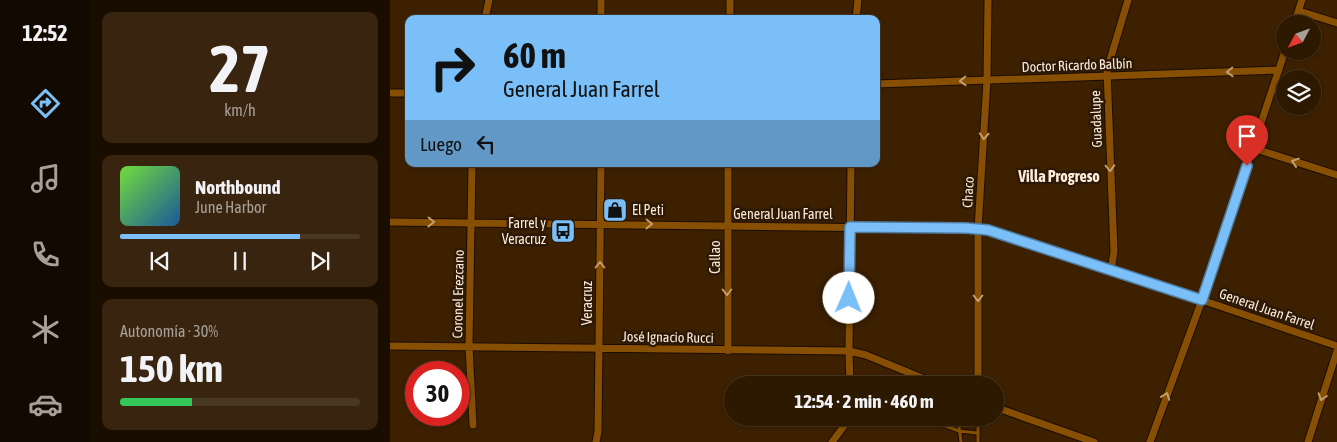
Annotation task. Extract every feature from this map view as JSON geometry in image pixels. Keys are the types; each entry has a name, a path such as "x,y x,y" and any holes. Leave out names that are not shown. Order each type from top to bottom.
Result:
{"street":[{"path":"486,15 488,0"},
{"path":"601,0 601,15"},
{"path":"730,0 730,15"},
{"path":"856,15 858,0"},
{"name":"Chaco","path":"978,376 978,229 987,80 988,0"},
{"name":"Guadalupe","path":"1111,270 1114,252 1106,78 1108,64 1128,0"},
{"path":"1297,15 1302,0"},
{"path":"1299,11 1337,23"},
{"path":"1279,70 1282,60"},
{"name":"Doctor Ricardo Balbín","path":"880,84 1106,78 1276,70"},
{"path":"1150,442 1202,300 1276,79"},
{"path":"390,93 405,93"},
{"path":"1253,148 1337,176"},
{"name":"Coronel Erezcano","path":"472,167 469,346 473,425"},
{"name":"Veracruz","path":"596,442 598,432 600,349 601,167"},
{"name":"Callao","path":"728,167 728,350"},
{"path":"850,376 851,167"},
{"name":"General Juan Farrel","path":"390,222 978,229 997,233 1111,270 1337,346"},
{"name":"José Ignacio Rucci","path":"390,346 849,351 858,352 916,376"},
{"path":"1308,442 1337,351"},
{"path":"1004,410 1094,442"},
{"path":"832,442 844,426"}],"lane":[{"path":"946,426 959,431 977,433"},
{"path":"959,426 961,442"},
{"path":"977,426 978,442"}],"place":[{"name":"El Peti","path":"615,210"},
{"name":"Farrel y Veracruz","path":"563,231"}],"district":[{"name":"Villa Progreso","path":"1059,176"}],"route":[{"path":"849,298 850,227 966,228 988,230 1202,300 1247,166"}]}
